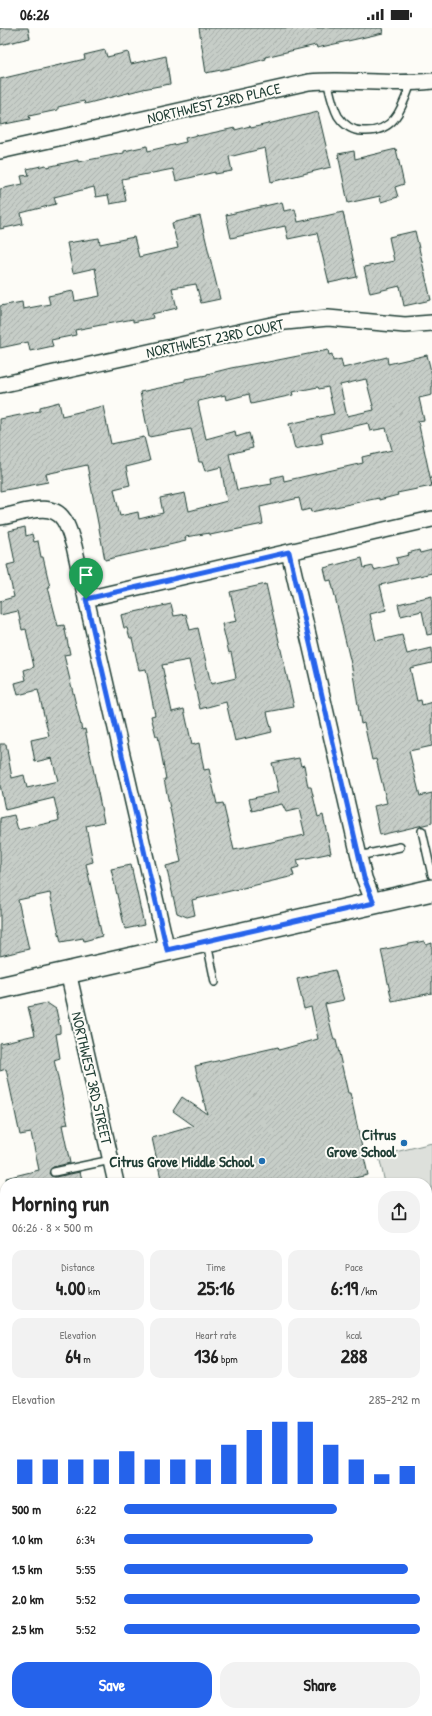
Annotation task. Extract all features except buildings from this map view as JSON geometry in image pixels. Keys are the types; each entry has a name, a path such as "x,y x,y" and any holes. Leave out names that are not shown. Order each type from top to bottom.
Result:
{"main road":[{"path":"0,988 432,890"}],"street":[{"name":"NORTHWEST 23RD PLACE","path":"0,152 292,85 326,80 411,83 432,81"},
{"name":"NORTHWEST 23RD COURT","path":"0,385 298,320 345,318 405,325 432,323"},
{"path":"0,517 45,509 52,510 64,519 74,546 167,950"},
{"path":"86,599 432,519"},
{"path":"289,552 364,878 374,903"},
{"name":"NORTHWEST 3RD STREET","path":"68,972 115,1178"}],"lane":[{"path":"326,80 332,102 339,116 347,126 358,131 370,132 380,130 388,125 397,116 411,83"},
{"path":"422,831 432,875"},
{"path":"359,856 400,847"},
{"path":"207,941 215,982"},
{"path":"54,1172 111,1160"}],"shaded area":[{"path":"432,1143 432,1178 384,1178 379,1156"}],"place":[{"name":"Citrus Grove School","path":"404,1143"},
{"name":"Citrus Grove Middle School","path":"262,1161"}],"route":[{"path":"289,552 364,878 367,889 374,903 167,950 86,599 289,552"}]}
